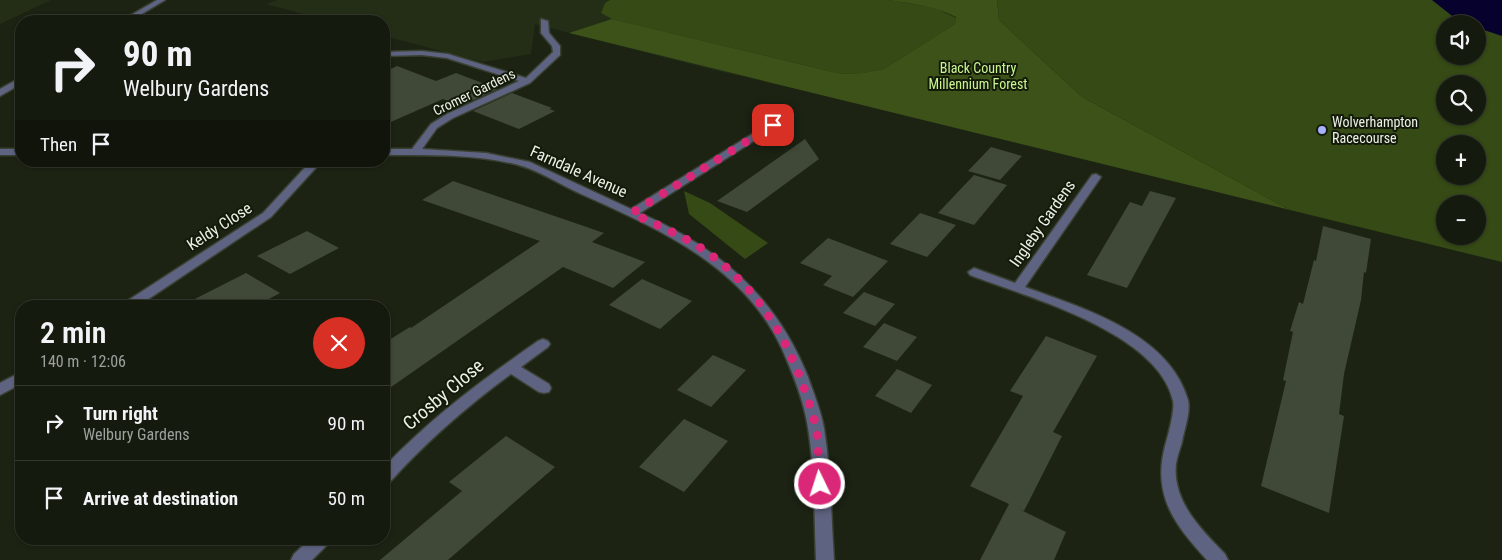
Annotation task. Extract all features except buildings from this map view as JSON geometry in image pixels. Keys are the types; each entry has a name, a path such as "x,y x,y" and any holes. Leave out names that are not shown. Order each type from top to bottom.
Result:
{"street":[{"path":"136,15 162,0"},
{"name":"Cromer Gardens","path":"415,152 434,126 450,116 527,81 557,53 556,46 545,33 544,21"},
{"name":"Cromer Gardens","path":"390,54 422,53 448,56 527,81"},
{"path":"0,93 15,84"},
{"path":"632,213 773,125"},
{"path":"0,152 15,152"},
{"name":"Farndale Avenue","path":"390,152 472,154 521,162 684,239 704,250 728,269 761,304 784,340 800,375 816,426 825,560"},
{"name":"Keldy Close","path":"138,300 267,215 311,167"},
{"name":"Ingleby Gardens","path":"1018,288 1096,177"},
{"name":"Ingleby Gardens","path":"974,272 1092,316 1119,330 1150,353 1171,379 1181,402 1168,465 1170,490 1188,527 1218,560"},
{"name":"Crosby Close","path":"390,471 468,398 543,344"},
{"name":"Crosby Close","path":"510,367 544,388"},
{"path":"0,390 15,381"},
{"path":"300,560 316,545"}],"shaded area":[{"path":"0,0 51,0 19,15 15,15 15,17 0,24"},
{"path":"277,0 997,0 946,124 706,68 535,24 531,54 483,62 390,38 390,15 307,15 266,4"},
{"path":"1432,0 1502,0 1502,36 1486,31 1486,15 1451,15"}],"green space":[{"path":"610,0 889,0 935,8 956,18 955,24 884,69 863,73 841,74 612,19 601,13 605,3"},
{"name":"Black Country Millennium Forest","path":"889,0 997,0 999,20 1082,97 1290,210 569,33 612,19 841,74 863,73 884,69 955,24 956,17 940,10"},
{"name":"Wolverhampton Racecourse","path":"997,0 1502,0 1502,262 1290,210 1082,97 999,20"},
{"path":"684,191 710,203 768,243 745,259 689,214"}],"place":[{"name":"Wolverhampton Racecourse","path":"1322,130"}],"route":[{"path":"773,125 632,213 704,250 728,269 761,304 784,340 800,375 816,426 820,484"}]}
